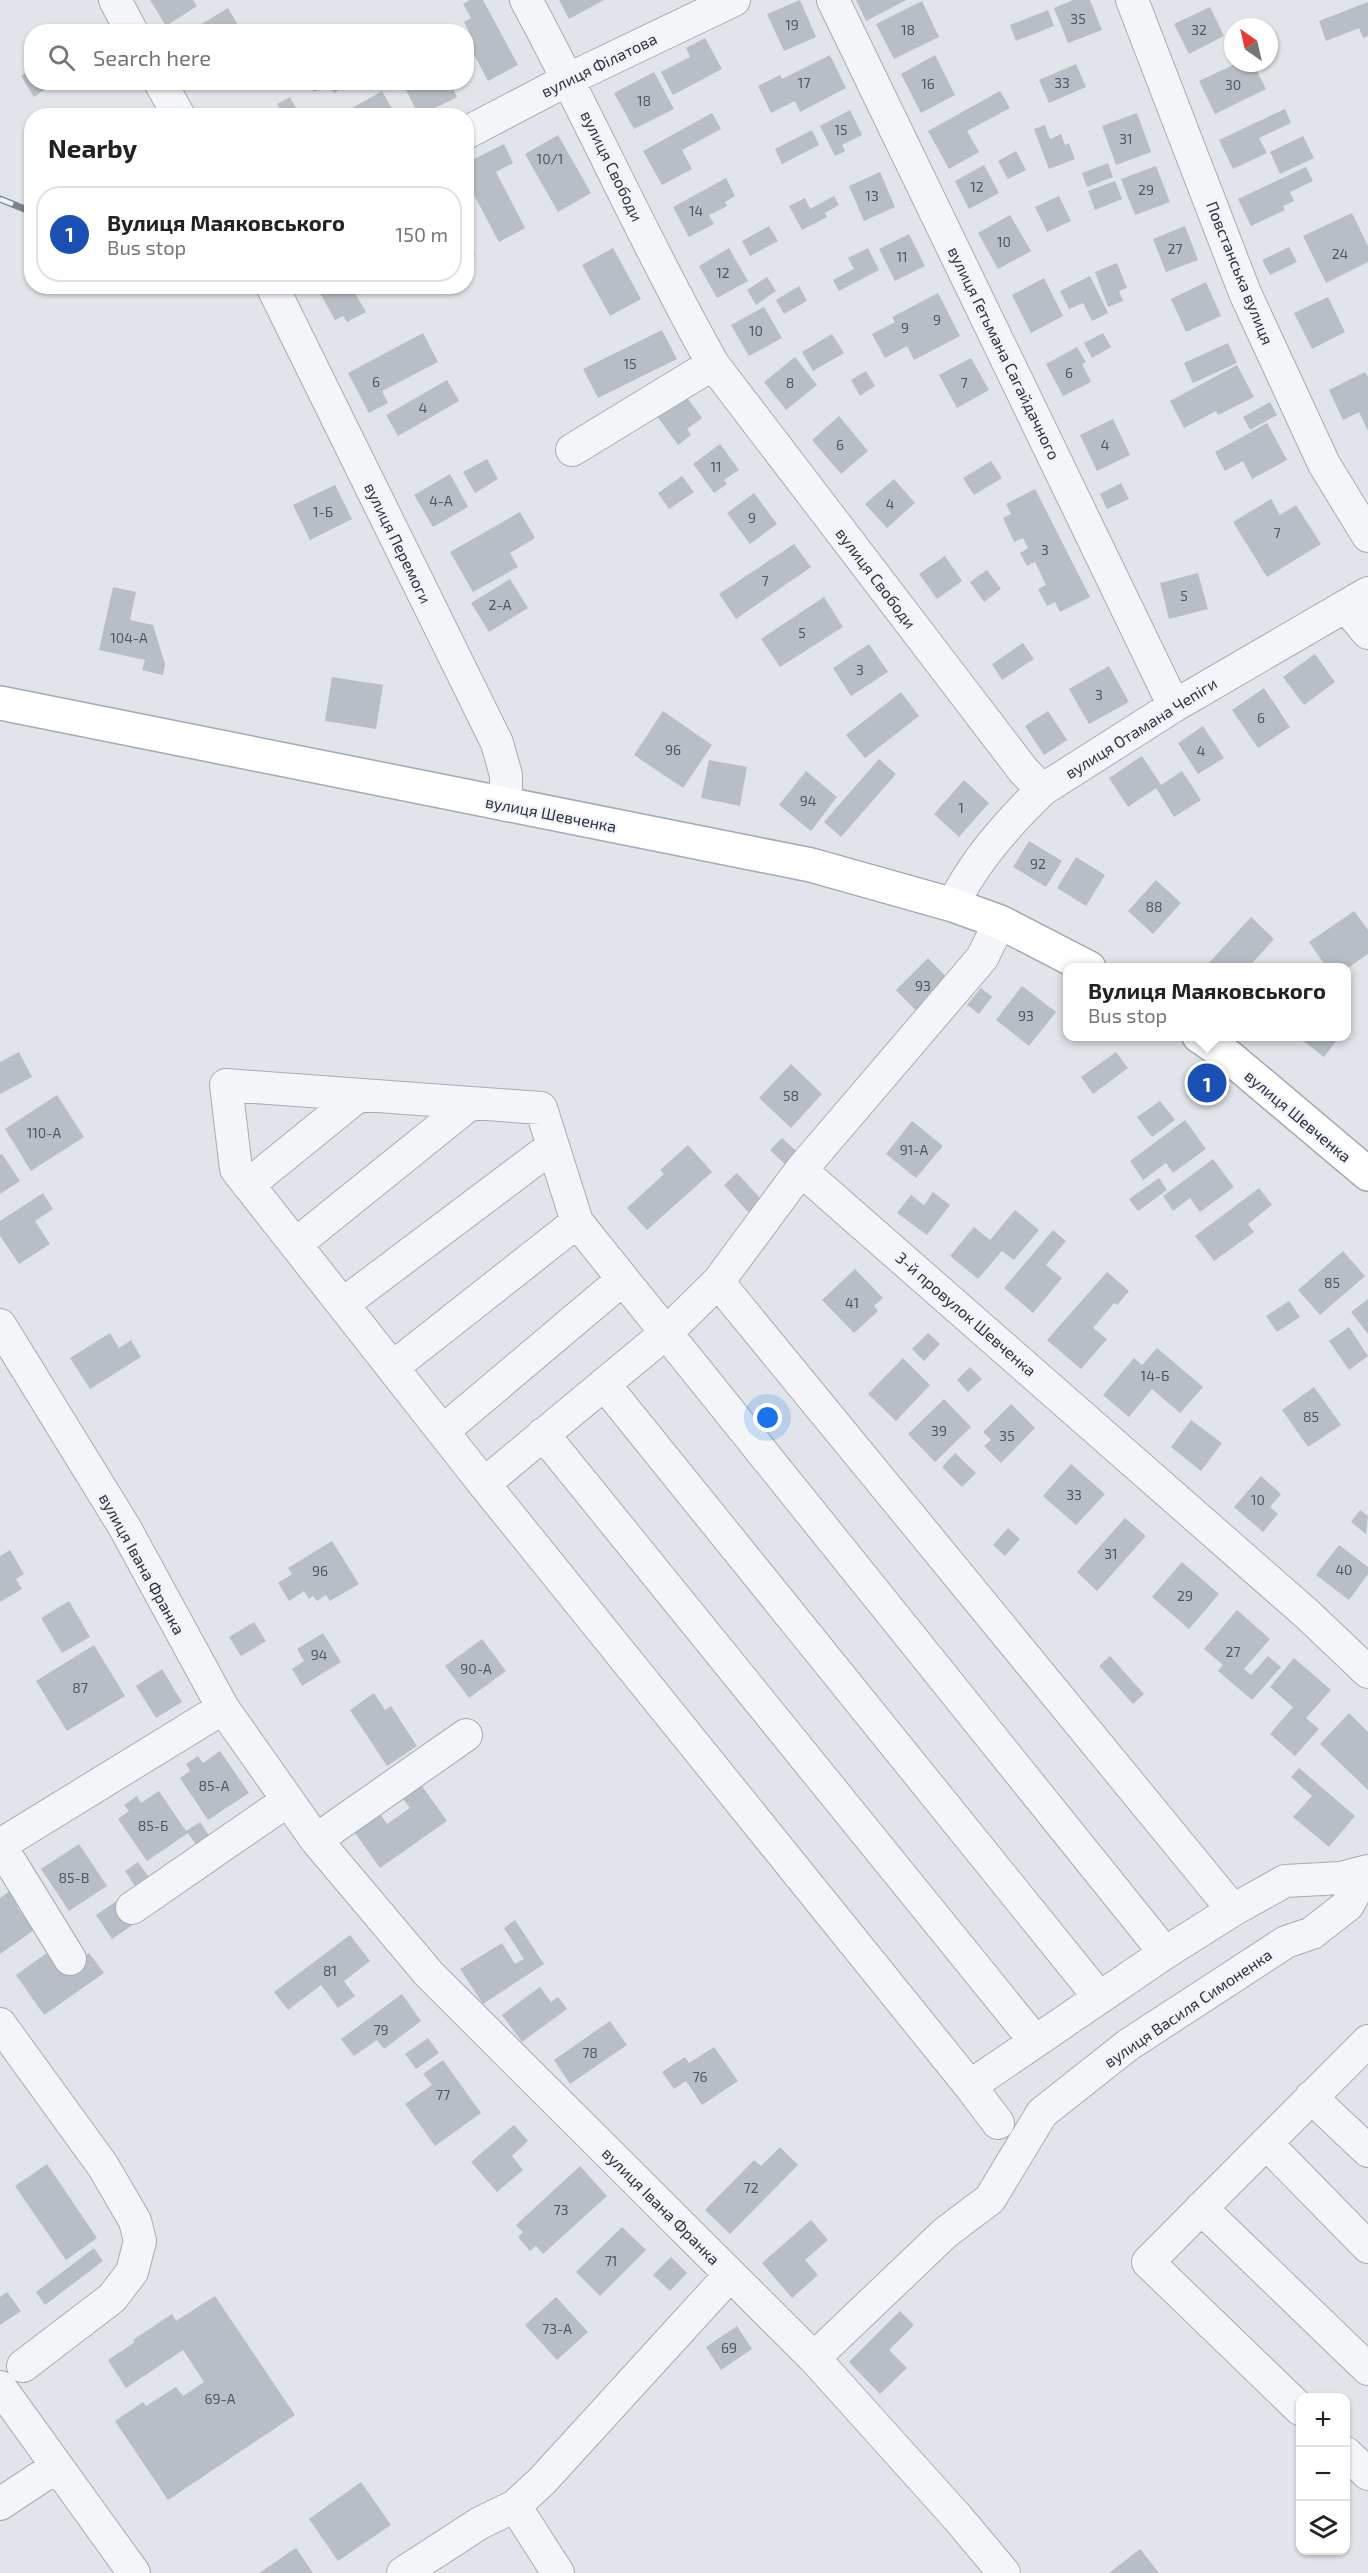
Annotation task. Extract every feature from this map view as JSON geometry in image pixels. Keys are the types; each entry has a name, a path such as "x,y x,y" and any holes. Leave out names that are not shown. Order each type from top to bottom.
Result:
{"main road":[{"name":"вулиця Шевченка","path":"0,703 811,865 952,905 1000,922 1079,963"},
{"name":"вулиця Шевченка","path":"1206,1041 1228,1056 1368,1174"}],"street":[{"path":"115,0 128,24"},
{"name":"вулиця Свободи","path":"526,0 569,79 689,321 713,364 1023,770 1042,790"},
{"name":"вулиця Філатова","path":"474,129 569,79 734,0"},
{"name":"вулиця Гетьмана Сагайдачного","path":"833,0 1174,706"},
{"name":"Повстанська вулиця","path":"1132,0 1245,293 1324,464 1368,536"},
{"path":"164,90 175,108"},
{"name":"вулиця Перемоги","path":"276,294 497,743 506,775 506,805"},
{"path":"572,450 713,364"},
{"path":"1357,600 1368,633"},
{"name":"вулиця Отамана Чепіги","path":"952,905 972,870 1025,806 1042,790 1174,706 1357,600"},
{"path":"484,1484 667,1332 718,1282 801,1170 982,958 1000,922"},
{"path":"998,2123 484,1484 236,1169 226,1085 542,1108 577,1222 1165,1953"},
{"path":"248,1185 359,1095"},
{"path":"296,1244 471,1103"},
{"path":"343,1304 553,1146"},
{"name":"3-й провулок Шевченка","path":"801,1170 1307,1614 1368,1672"},
{"path":"393,1367 577,1222"},
{"path":"443,1431 622,1280"},
{"path":"718,1282 1233,1910"},
{"name":"вулиця Івана Франка","path":"0,1325 124,1528 223,1708 316,1840 429,1974 814,2358 957,2517 1004,2573"},
{"path":"604,1384 1099,1997"},
{"path":"543,1434 1035,2041"},
{"path":"70,1959 0,1845 223,1708"},
{"path":"316,1840 466,1735"},
{"path":"132,1908 287,1801"},
{"path":"970,2086 1165,1953 1233,1910 1286,1881 1341,1878 1367,1872"},
{"name":"вулиця Василя Симоненка","path":"814,2358 945,2233 990,2199 1042,2113 1128,2045 1286,1942 1312,1933 1348,1905 1367,1872"},
{"path":"0,2024 103,2166 135,2221 140,2241 132,2272 112,2298 23,2366"},
{"path":"1296,2405 1148,2262 1368,2041"},
{"path":"1311,2097 1368,2151"},
{"path":"1266,2143 1368,2247"},
{"path":"1201,2208 1368,2369"},
{"path":"403,2573 480,2523 515,2506 542,2481 730,2275"},
{"path":"0,2387 134,2573"},
{"path":"1350,2457 1368,2474"},
{"path":"0,2504 56,2467"},
{"path":"515,2506 558,2573"}],"building":[{"path":"150,0 193,0 197,6 169,24 165,24"},
{"path":"470,0 483,0 518,65 488,81 474,54 474,24 465,24 464,22 471,18 463,4"},
{"path":"559,0 604,0 569,19"},
{"path":"800,0 816,37 784,51 767,14"},
{"path":"856,0 906,0 866,21"},
{"path":"1073,0 1090,0 1102,30 1068,43 1054,8"},
{"path":"922,1 939,37 894,59 876,24"},
{"path":"1368,2 1368,36 1363,38 1359,28 1326,41 1319,21"},
{"path":"1210,7 1224,36 1189,54 1174,24"},
{"path":"228,8 237,24 201,24"},
{"path":"1048,10 1054,26 1016,41 1010,25"},
{"path":"705,38 722,69 673,95 661,72 690,57 686,48"},
{"path":"830,55 846,88 800,112 795,101 771,113 758,86 780,75 782,79"},
{"path":"935,55 955,95 921,113 901,74"},
{"path":"1076,64 1086,87 1049,103 1039,80"},
{"path":"1224,69 1224,72 1258,72 1266,89 1215,114 1199,81"},
{"path":"654,72 674,109 634,129 614,93"},
{"path":"30,90 44,90 34,97"},
{"path":"406,90 454,90 457,97 435,108 415,108"},
{"path":"382,91 392,108 352,108"},
{"path":"1000,91 1010,108 967,131 979,152 949,169 928,131"},
{"path":"290,97 296,108 279,108 277,104"},
{"path":"1285,109 1291,123 1259,138 1267,153 1233,169 1219,140"},
{"path":"850,110 862,135 842,145 845,151 835,156 820,126"},
{"path":"712,113 721,129 682,150 692,169 662,185 643,151"},
{"path":"1137,113 1151,152 1116,165 1102,126"},
{"path":"1045,125 1050,139 1061,134 1065,145 1069,143 1075,159 1049,169 1034,129"},
{"path":"812,130 819,145 782,164 775,149"},
{"path":"558,135 591,193 558,212 525,154"},
{"path":"1303,136 1314,158 1280,174 1270,152"},
{"path":"504,144 513,163 496,172 525,228 499,242 474,195 474,159"},
{"path":"1016,151 1026,170 1008,179 998,161"},
{"path":"1108,163 1113,177 1087,187 1082,173"},
{"path":"984,165 999,193 969,209 955,181"},
{"path":"1156,166 1170,202 1135,215 1121,179"},
{"path":"1306,167 1313,181 1290,192 1294,201 1283,206 1285,210 1251,226 1238,199"},
{"path":"880,172 895,207 864,221 849,186"},
{"path":"726,178 735,196 725,202 727,206 709,215 714,224 689,237 673,207"},
{"path":"1115,181 1122,199 1095,210 1088,191"},
{"path":"834,196 839,205 825,213 827,217 802,230 789,206 805,198 810,209"},
{"path":"1059,196 1071,221 1047,232 1035,207"},
{"path":"1352,213 1368,246 1368,262 1326,283 1303,236"},
{"path":"1010,215 1031,251 998,269 978,233"},
{"path":"769,226 778,241 750,256 742,241"},
{"path":"1185,226 1198,260 1166,272 1153,239"},
{"path":"909,234 925,266 895,281 879,249"},
{"path":"1289,247 1297,262 1270,275 1262,260"},
{"path":"613,248 641,299 610,316 582,265"},
{"path":"729,248 748,281 717,298 699,266"},
{"path":"868,248 879,270 839,291 833,280 854,269 848,258"},
{"path":"1117,263 1127,288 1119,291 1123,301 1108,307 1095,272"},
{"path":"1090,276 1108,313 1092,321 1083,303 1069,309 1060,291"},
{"path":"767,277 776,291 756,305 747,290"},
{"path":"1044,278 1063,316 1031,333 1012,295"},
{"path":"1206,282 1221,316 1186,332 1171,299"},
{"path":"799,286 807,301 784,314 776,300"},
{"path":"938,293 960,336 914,360 907,346 885,358 872,334 895,322 892,317"},
{"path":"320,294 356,294 366,312 347,322 343,316 335,320"},
{"path":"1328,297 1345,332 1312,349 1294,313"},
{"path":"764,307 782,338 749,356 731,325"},
{"path":"662,330 677,359 598,398 583,369"},
{"path":"423,333 438,362 382,391 388,403 369,413 348,373"},
{"path":"1103,333 1111,347 1092,358 1084,343"},
{"path":"832,334 844,353 813,371 802,352"},
{"path":"1228,343 1237,363 1193,383 1184,363"},
{"path":"1077,347 1086,362 1082,364 1091,382 1063,396 1046,364"},
{"path":"795,357 817,385 786,410 764,382"},
{"path":"971,358 989,390 957,408 939,375"},
{"path":"1237,365 1254,397 1218,415 1216,411 1184,428 1170,401"},
{"path":"866,371 875,386 860,396 851,380"},
{"path":"1365,372 1368,377 1368,431 1359,412 1343,420 1329,390"},
{"path":"447,380 459,401 398,436 386,415"},
{"path":"682,391 702,418 687,429 691,435 678,445 654,412"},
{"path":"1270,402 1277,415 1250,430 1243,417"},
{"path":"839,416 868,451 841,474 812,440"},
{"path":"1113,419 1130,455 1097,471 1080,435"},
{"path":"1267,423 1287,460 1252,479 1243,461 1225,471 1215,452"},
{"path":"720,444 739,470 724,480 727,484 714,493 693,464"},
{"path":"487,459 498,479 475,493 463,472"},
{"path":"991,461 1002,478 974,495 963,478"},
{"path":"450,474 468,507 433,527 414,495"},
{"path":"682,476 694,492 669,509 658,493"},
{"path":"894,479 915,503 887,528 865,504"},
{"path":"1121,483 1129,499 1107,509 1100,494"},
{"path":"335,485 352,519 310,540 293,505"},
{"path":"1035,489 1090,597 1060,612 1055,602 1047,606 1038,589 1046,585 1035,562 1027,566 1020,553 1028,548 1023,538 1014,542 1003,518 1011,514 1006,504"},
{"path":"754,493 777,524 750,544 727,513"},
{"path":"1271,499 1280,515 1296,505 1321,544 1267,577 1233,522"},
{"path":"520,512 535,538 510,553 518,567 473,592 450,552"},
{"path":"794,544 811,567 736,619 719,594"},
{"path":"945,556 962,581 937,599 919,574"},
{"path":"987,570 1001,589 984,602 970,582"},
{"path":"1198,573 1208,609 1169,619 1160,583"},
{"path":"510,579 528,608 489,632 471,603"},
{"path":"113,587 136,592 130,620 153,625 165,664 163,675 142,670 145,660 99,650"},
{"path":"824,597 843,627 780,667 761,639"},
{"path":"1023,643 1034,659 1002,680 992,664"},
{"path":"869,644 888,672 851,696 833,668"},
{"path":"1315,654 1335,682 1304,705 1283,677"},
{"path":"1109,666 1129,702 1089,724 1069,689"},
{"path":"332,677 383,685 376,729 325,721"},
{"path":"1264,688 1290,727 1258,748 1232,710"},
{"path":"901,692 919,716 865,758 846,735"},
{"path":"663,711 712,745 683,788 634,755"},
{"path":"1048,711 1067,740 1044,755 1025,726"},
{"path":"1203,726 1224,758 1198,774 1178,743"},
{"path":"1142,756 1161,785 1182,771 1201,800 1174,817 1156,788 1128,807 1109,778"},
{"path":"879,759 896,774 841,837 824,822"},
{"path":"709,760 747,767 740,806 701,798"},
{"path":"806,771 837,797 811,831 779,805"},
{"path":"964,780 989,803 959,837 934,814"},
{"path":"1029,841 1062,861 1046,887 1013,867"},
{"path":"1076,857 1105,875 1086,906 1057,888"},
{"path":"1156,880 1181,903 1153,934 1128,911"},
{"path":"1354,911 1368,930 1368,954 1351,966 1351,963 1324,963 1309,942"},
{"path":"1251,917 1274,939 1252,963 1209,963"},
{"path":"928,958 951,982 919,1014 896,990"},
{"path":"1022,986 1056,1012 1029,1046 996,1020"},
{"path":"981,988 992,997 979,1014 967,1005"},
{"path":"1303,1041 1336,1041 1324,1057"},
{"path":"19,1052 32,1077 0,1094 0,1062"},
{"path":"1116,1052 1128,1068 1093,1094 1081,1077"},
{"path":"791,1064 822,1094 791,1128 759,1098"},
{"path":"57,1095 84,1137 31,1171 5,1129"},
{"path":"1160,1101 1175,1120 1152,1137 1137,1117"},
{"path":"1185,1120 1206,1149 1173,1173 1166,1163 1143,1180 1130,1161"},
{"path":"912,1121 943,1146 916,1178 886,1154"},
{"path":"782,1138 803,1157 791,1170 770,1150"},
{"path":"688,1145 712,1172 647,1230 627,1208 664,1174 660,1170"},
{"path":"2,1154 20,1181 0,1194 0,1155"},
{"path":"1213,1159 1234,1187 1200,1212 1190,1198 1173,1211 1163,1196"},
{"path":"737,1173 762,1200 748,1212 724,1185"},
{"path":"1159,1178 1167,1190 1138,1211 1129,1199"},
{"path":"1259,1188 1272,1205 1248,1224 1254,1232 1214,1261 1195,1236"},
{"path":"933,1192 950,1205 927,1235 897,1213 911,1195 924,1205"},
{"path":"43,1193 53,1209 35,1221 50,1244 19,1264 0,1236 0,1221"},
{"path":"1015,1210 1039,1230 1014,1260 1002,1251 978,1279 950,1256 974,1227 990,1240"},
{"path":"1053,1230 1066,1241 1046,1265 1062,1278 1033,1313 1004,1288"},
{"path":"1343,1251 1365,1276 1320,1315 1298,1290"},
{"path":"855,1269 883,1298 874,1306 878,1311 854,1333 822,1300"},
{"path":"1107,1272 1129,1291 1117,1305 1114,1303 1093,1328 1107,1339 1081,1369 1047,1340"},
{"path":"1368,1299 1368,1334 1351,1312"},
{"path":"1289,1301 1300,1317 1277,1332 1266,1316"},
{"path":"1349,1327 1368,1356 1349,1370 1329,1341"},
{"path":"110,1333 119,1348 131,1340 141,1357 90,1389 70,1358"},
{"path":"928,1333 940,1344 924,1361 912,1349"},
{"path":"1157,1348 1203,1387 1180,1413 1152,1389 1129,1417 1103,1395 1134,1358 1142,1365"},
{"path":"903,1358 930,1385 896,1421 868,1394"},
{"path":"970,1367 982,1379 968,1392 957,1380"},
{"path":"1314,1387 1341,1425 1308,1447 1282,1410"},
{"path":"944,1399 971,1427 935,1462 908,1434"},
{"path":"1011,1404 1035,1428 1001,1463 984,1446 991,1440 983,1432"},
{"path":"1191,1420 1222,1443 1201,1471 1171,1447"},
{"path":"955,1453 976,1473 962,1487 942,1467"},
{"path":"1071,1464 1105,1494 1076,1525 1043,1496"},
{"path":"1261,1476 1281,1494 1270,1507 1278,1514 1263,1532 1234,1507"},
{"path":"1360,1510 1368,1516 1366,1534 1351,1522"},
{"path":"1125,1518 1146,1536 1097,1591 1077,1572"},
{"path":"1008,1528 1020,1539 1005,1556 993,1545"},
{"path":"332,1541 359,1584 330,1601 326,1595 317,1601 313,1596 309,1599 304,1591 289,1601 278,1583 292,1574 288,1568"},
{"path":"1339,1545 1368,1567 1368,1574 1349,1600 1316,1575"},
{"path":"10,1550 24,1574 16,1579 22,1589 0,1602 0,1556"},
{"path":"1182,1562 1219,1594 1189,1629 1152,1597"},
{"path":"69,1601 90,1637 62,1653 41,1618"},
{"path":"1237,1610 1270,1639 1244,1669 1251,1675 1268,1656 1281,1667 1252,1700 1218,1671 1223,1665 1204,1649"},
{"path":"254,1622 266,1641 241,1656 229,1637"},
{"path":"323,1633 341,1662 302,1686 292,1669 304,1661 297,1649"},
{"path":"482,1639 506,1671 469,1698 445,1666"},
{"path":"94,1645 125,1696 67,1731 36,1681"},
{"path":"1110,1656 1144,1694 1133,1704 1099,1666"},
{"path":"1294,1658 1331,1690 1306,1718 1319,1729 1295,1756 1270,1734 1293,1707 1270,1687"},
{"path":"162,1669 182,1702 156,1718 136,1686"},
{"path":"374,1693 385,1710 391,1706 417,1746 387,1766 350,1710"},
{"path":"1349,1713 1368,1732 1368,1790 1320,1744"},
{"path":"220,1751 249,1793 208,1820 180,1778 190,1771 186,1764 198,1756 203,1763"},
{"path":"1299,1768 1355,1816 1329,1847 1293,1817 1312,1796 1291,1777"},
{"path":"422,1786 447,1821 380,1868 355,1833 381,1815 387,1824 410,1808 403,1799"},
{"path":"159,1791 186,1831 200,1822 212,1840 199,1849 188,1833 147,1861 118,1819 129,1811 124,1805 137,1796 141,1803"},
{"path":"79,1844 107,1886 69,1911 41,1869"},
{"path":"138,1862 151,1880 137,1889 125,1871"},
{"path":"14,1888 25,1902 17,1907 34,1930 0,1954 0,1898"},
{"path":"118,1900 134,1924 112,1939 96,1915"},
{"path":"515,1920 544,1964 483,2004 460,1969 502,1943 515,1964 524,1959 504,1928"},
{"path":"350,1935 370,1961 344,1981 355,1996 338,2008 321,1985 288,2010 274,1992"},
{"path":"51,1950 65,1970 89,1953 104,1973 44,2015 16,1975"},
{"path":"540,1987 551,2002 558,1997 567,2009 522,2042 502,2015"},
{"path":"402,1994 421,2021 384,2049 377,2040 354,2056 341,2039"},
{"path":"610,2021 627,2045 570,2084 554,2060"},
{"path":"428,2038 439,2053 416,2069 405,2054"},
{"path":"714,2047 738,2081 702,2105 686,2081 674,2089 662,2072 685,2057 689,2063"},
{"path":"443,2060 481,2113 435,2146 405,2104 432,2085 423,2074"},
{"path":"514,2125 528,2141 512,2156 523,2170 497,2192 471,2162"},
{"path":"780,2147 798,2165 730,2234 705,2210 754,2160 761,2166"},
{"path":"47,2164 97,2238 66,2260 15,2186"},
{"path":"580,2166 607,2196 543,2254 536,2246 530,2251 518,2237 523,2232 516,2225"},
{"path":"811,2220 828,2240 805,2260 818,2275 792,2298 762,2263"},
{"path":"622,2227 646,2250 600,2296 576,2272"},
{"path":"94,2248 103,2261 45,2305 36,2292"},
{"path":"671,2257 687,2273 670,2291 653,2275"},
{"path":"7,2292 21,2311 0,2325 0,2297"},
{"path":"215,2296 295,2415 168,2500 115,2421 143,2402 146,2406 176,2387 183,2396 204,2382 183,2350 126,2388 108,2360 172,2314 176,2321"},
{"path":"556,2297 588,2332 557,2360 525,2325"},
{"path":"900,2311 914,2325 889,2350 907,2368 880,2394 849,2362"},
{"path":"737,2326 752,2349 721,2370 706,2347"},
{"path":"361,2482 391,2525 338,2561 309,2519"},
{"path":"296,2548 313,2573 259,2573"},
{"path":"1140,2549 1159,2573 1109,2573"}],"railway":[{"path":"0,199 24,209"}],"place":[{"name":"Вулиця Маяковського","path":"1207,1083"}]}
